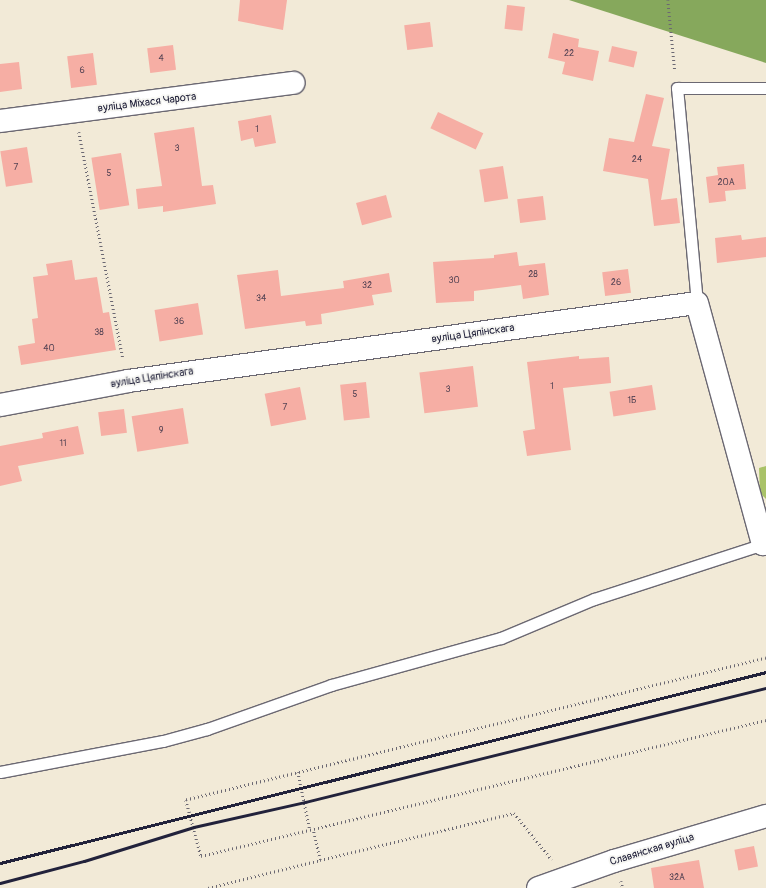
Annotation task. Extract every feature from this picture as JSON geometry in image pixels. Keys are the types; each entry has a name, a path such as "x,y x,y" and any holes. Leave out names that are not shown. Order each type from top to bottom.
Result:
{"street":[{"name":"вуліца Міхася Чарота","path":"0,121 294,83"},
{"name":"вуліца Цяпінскага","path":"0,405 128,381 697,303"},
{"path":"697,303 765,544"},
{"name":"Славянская вуліца","path":"538,888 766,816"}],"lane":[{"path":"697,303 676,88 766,88"},
{"path":"0,772 163,741 207,728 331,685 501,638 594,599 765,544"}],"path":[{"path":"668,0 676,88"},
{"path":"75,112 128,381"},
{"path":"766,658 186,800 201,856 766,720"},
{"path":"298,772 320,860"},
{"path":"208,888 514,813 566,878"}],"green space":[{"path":"569,0 766,0 766,63"},
{"path":"766,466 766,499 760,493 759,468"}],"building":[{"path":"240,0 287,0 283,30 238,21"},
{"path":"507,5 525,7 522,31 504,29"},
{"path":"430,22 433,47 407,50 404,25"},
{"path":"553,33 579,39 578,47 599,51 593,81 562,74 565,62 548,58"},
{"path":"173,45 176,70 150,73 147,48"},
{"path":"612,46 637,52 634,67 608,62"},
{"path":"93,53 97,85 71,88 67,56"},
{"path":"19,62 22,89 0,92 0,64"},
{"path":"646,94 664,98 652,146 670,149 661,200 677,198 680,223 654,226 648,179 603,171 609,138 634,142"},
{"path":"438,112 483,133 476,149 430,128"},
{"path":"271,115 276,143 255,147 253,138 241,141 238,121"},
{"path":"194,127 202,186 213,185 216,204 163,212 163,206 138,209 136,189 162,186 154,133"},
{"path":"27,147 33,183 6,187 0,151"},
{"path":"121,153 129,205 100,210 91,158"},
{"path":"744,164 746,189 725,191 726,201 709,203 706,177 718,175 717,167"},
{"path":"503,166 508,199 484,202 479,170"},
{"path":"386,195 392,217 362,225 356,203"},
{"path":"543,196 546,220 520,223 517,199"},
{"path":"741,235 742,240 766,237 766,257 717,263 715,238"},
{"path":"517,252 519,266 545,263 549,295 523,299 521,285 474,291 474,301 436,303 433,262 494,258 494,255"},
{"path":"72,260 75,280 97,277 103,313 109,312 116,350 21,365 18,346 35,343 32,319 38,318 33,277 48,275 46,264"},
{"path":"628,269 631,293 605,296 602,272"},
{"path":"278,270 281,296 344,288 343,281 389,273 392,292 372,295 374,305 321,314 322,324 306,326 305,321 245,329 237,275"},
{"path":"198,303 203,335 160,341 155,310"},
{"path":"579,356 579,359 609,357 611,383 563,388 571,450 527,456 523,431 535,429 527,362"},
{"path":"473,366 478,407 424,413 419,373"},
{"path":"366,382 370,418 344,421 340,385"},
{"path":"652,385 656,410 613,416 610,392"},
{"path":"300,387 306,419 271,426 265,394"},
{"path":"183,408 189,444 137,452 132,416"},
{"path":"124,409 127,433 101,436 98,412"},
{"path":"78,426 84,454 18,466 22,481 0,486 0,446 43,438 42,433"},
{"path":"754,846 758,867 738,870 734,850"},
{"path":"699,860 704,888 654,888 651,868"}],"railway":[{"path":"0,863 766,672"},
{"path":"0,883 84,861 194,827 305,802 766,688"}]}
